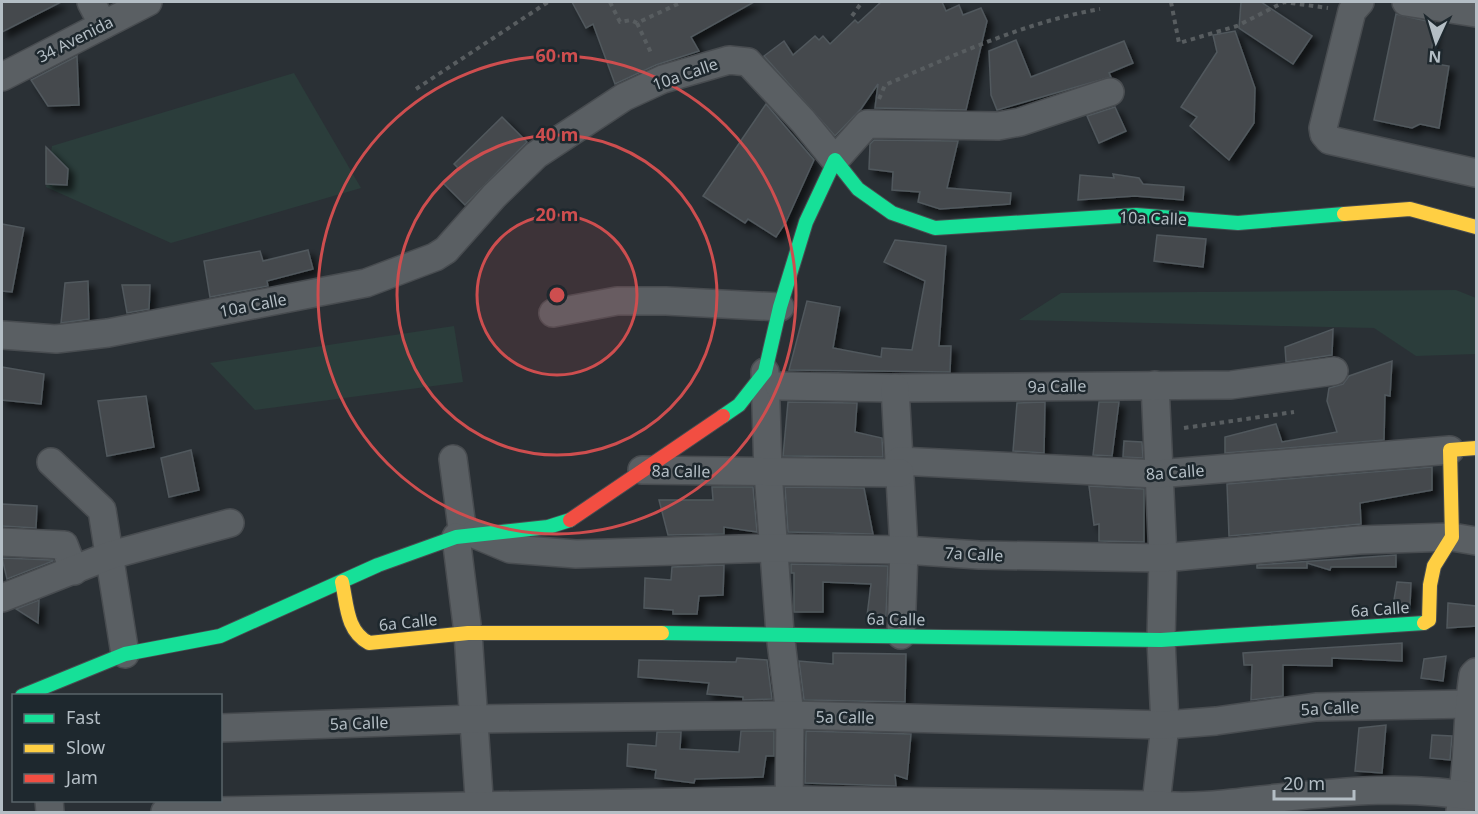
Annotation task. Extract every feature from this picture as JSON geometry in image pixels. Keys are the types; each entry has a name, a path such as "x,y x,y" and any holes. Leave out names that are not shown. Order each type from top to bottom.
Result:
{"street":[{"name":"34 Avenida","path":"2,77 97,13 148,2"},
{"path":"1406,2 1476,13"},
{"path":"1356,6 1323,128 1324,134 1329,140 1476,173"},
{"name":"10a Calle","path":"2,335 56,339 108,333 366,283 435,257 446,250 494,196 536,155 624,97 663,79 729,60 748,62 803,121 858,189 892,213 935,228 1136,215 1238,223 1410,208 1476,227"},
{"path":"788,806 790,715 780,633 768,472 772,379 780,308 806,222 835,160 867,124 998,126 1020,122 1110,92"},
{"path":"554,313 617,301 666,301 780,308"},
{"name":"9a Calle","path":"772,379 895,388 1231,385 1334,370"},
{"path":"35,693 125,654 220,636 378,565 464,535 548,527 575,518 739,405 772,379"},
{"path":"1155,385 1157,474 1163,558 1161,640 1165,725 1156,809"},
{"path":"895,388 903,550 901,635"},
{"path":"1464,539 1466,448"},
{"name":"8a Calle","path":"642,470 768,472 900,467 1157,474 1466,448"},
{"path":"453,459 464,535 479,809"},
{"path":"51,462 102,510 125,654"},
{"path":"2,598 111,555 230,524"},
{"name":"7a Calle","path":"464,535 510,549 576,554 775,548 1163,558 1359,540 1464,539"},
{"name":"6a Calle","path":"342,582 354,633 361,641 369,643 468,633 780,633 1161,640 1425,622 1429,620 1429,577 1437,554 1464,539"},
{"path":"2,542 64,544 74,571"},
{"path":"165,813 788,806 1156,809 1187,808 1311,794 1392,789 1467,801 1468,704 1473,675 1476,672"},
{"name":"5a Calle","path":"222,728 475,719 790,715 1165,725 1216,721 1317,707 1468,704"}],"path":[{"path":"416,89 548,2"},
{"path":"610,2 620,22 631,20 637,23 663,79"},
{"path":"637,23 682,2"},
{"path":"852,15 862,2"},
{"path":"1172,2 1179,43 1237,27 1284,2 1356,6"},
{"path":"867,124 885,85 1039,22 1100,9"},
{"path":"1156,432 1294,412"}],"shaded area":[{"path":"294,73 361,188 171,243 46,187 52,146"},
{"path":"1456,290 1476,298 1476,354 1416,356 1374,328 1019,320 1061,293"},
{"path":"454,326 463,382 255,410 210,363"}],"building":[{"path":"2,2 61,2 2,32"},
{"path":"572,2 754,2 691,37 699,51 656,65 615,84 593,24 586,28"},
{"path":"881,2 942,2 946,11 959,5 963,15 981,8 987,21 966,110 875,108 878,84 861,109 835,136 764,56 784,41 793,55 815,36 819,40 823,36 830,44 855,20 858,23"},
{"path":"1241,2 1261,2 1312,36 1293,64 1239,28"},
{"path":"1396,14 1435,23 1430,63 1449,66 1439,128 1420,124 1412,128 1374,120"},
{"path":"1235,31 1255,88 1254,123 1229,160 1190,126 1197,117 1181,107 1217,52 1213,35"},
{"path":"1016,40 1031,77 1124,41 1133,63 1109,73 1111,77 997,110 991,95 989,51"},
{"path":"77,56 79,105 48,106 31,80"},
{"path":"766,104 814,160 786,222 776,237 748,219 745,223 703,196"},
{"path":"1115,107 1126,131 1099,143 1087,116"},
{"path":"502,117 527,142 465,205 443,183 458,168 454,164"},
{"path":"874,140 958,141 947,188 1011,193 1010,204 940,209 918,202 920,192 892,190 893,172 869,169 870,144"},
{"path":"46,147 68,169 67,185 46,184"},
{"path":"1113,174 1139,178 1143,184 1184,187 1183,200 1135,196 1078,200 1080,175 1114,178"},
{"path":"2,224 24,228 12,292 2,291"},
{"path":"1157,235 1206,239 1203,267 1154,261"},
{"path":"895,240 946,246 939,346 951,346 950,372 789,370 807,301 840,307 833,348 881,357 882,348 912,350 925,281 884,262"},
{"path":"308,250 313,269 267,281 268,286 210,297 204,261 260,251 263,261"},
{"path":"88,281 89,319 61,323 65,283"},
{"path":"122,285 150,285 149,309 127,313"},
{"path":"1333,329 1332,355 1286,362 1285,347"},
{"path":"1392,361 1390,396 1385,395 1384,440 1225,453 1225,437 1276,424 1282,442 1337,432 1327,401 1329,388 1343,384 1349,376"},
{"path":"2,367 44,374 41,404 2,400"},
{"path":"146,396 154,447 107,456 98,401"},
{"path":"788,402 857,403 855,432 882,438 883,457 783,456"},
{"path":"1045,402 1044,453 1013,451 1017,403"},
{"path":"1099,402 1119,402 1112,456 1093,455"},
{"path":"1124,441 1142,442 1143,458 1123,457"},
{"path":"191,450 199,490 169,497 161,458"},
{"path":"1432,467 1432,490 1360,503 1361,524 1229,536 1227,484"},
{"path":"1089,486 1144,489 1144,542 1099,541 1099,524 1094,525"},
{"path":"712,487 753,487 757,532 724,527 724,534 668,535 659,500 713,500"},
{"path":"785,487 864,488 873,534 788,532"},
{"path":"2,504 37,506 36,528 2,526"},
{"path":"1396,555 1396,567 1331,567 1330,570 1307,563 1307,568 1257,568 1257,565"},
{"path":"2,558 53,560 53,561 7,579"},
{"path":"791,564 888,566 886,616 867,616 871,584 823,582 823,612 794,612 794,573 791,573"},
{"path":"724,565 723,595 699,596 697,614 673,614 673,610 644,608 645,578 671,580 672,567"},
{"path":"1397,582 1411,583 1410,605 1393,606"},
{"path":"39,600 38,623 16,609"},
{"path":"1448,603 1476,606 1476,626 1447,628"},
{"path":"1402,643 1402,661 1332,658 1332,666 1283,665 1283,696 1251,700 1252,665 1244,665 1243,653"},
{"path":"833,653 906,654 905,702 804,700 799,661 833,664"},
{"path":"1446,656 1443,681 1421,678 1424,659"},
{"path":"737,658 767,660 772,699 743,700 743,697 707,694 709,683 638,677 639,660 736,662"},
{"path":"1386,725 1382,773 1355,771 1359,728"},
{"path":"741,731 774,731 774,756 766,756 763,777 695,779 694,783 655,778 656,770 627,766 628,744 656,746 657,732 681,732 680,749 739,752"},
{"path":"806,731 911,734 907,779 895,775 896,786 805,783"},
{"path":"1432,735 1452,736 1450,760 1430,758"}],"traffic: fast":[{"path":"723,416 739,405 765,372 780,307 806,222 835,160 858,189 892,213 935,228 1136,215 1238,223 1344,214"},
{"path":"27,694 125,654 220,636 378,565 456,537 548,527 570,520"},
{"path":"662,633 1161,640 1424,623"}],"traffic: slow":[{"path":"1344,214 1410,209 1476,227"},
{"path":"1424,623 1429,620 1430,585 1434,566 1452,537 1450,450 1476,448"},
{"path":"342,582 352,624 361,638 369,643 468,633 662,633"}],"traffic: jam":[{"path":"570,520 723,416"}]}
